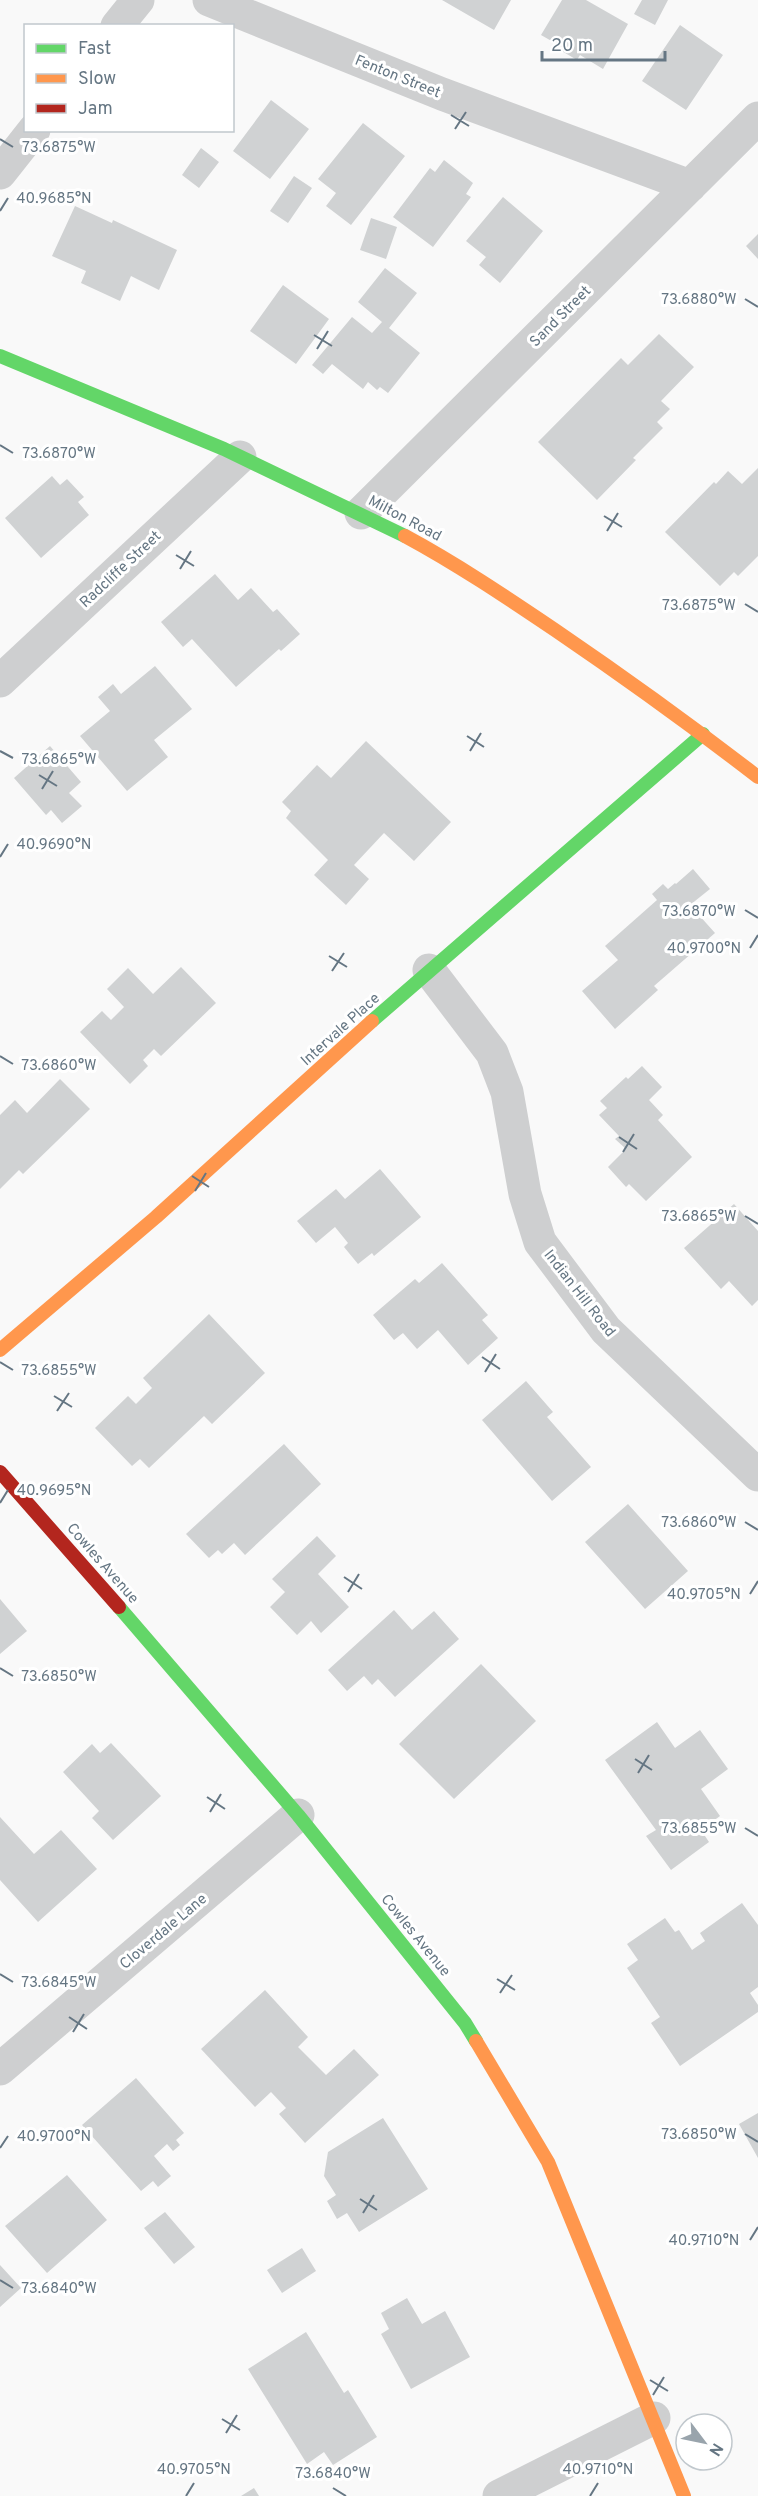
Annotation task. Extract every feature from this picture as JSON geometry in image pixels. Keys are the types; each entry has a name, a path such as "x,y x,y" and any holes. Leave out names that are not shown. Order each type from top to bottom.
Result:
{"street":[{"path":"119,24 138,0"},
{"name":"Fenton Street","path":"209,0 442,94 690,186"},
{"name":"Sand Street","path":"361,513 758,118"},
{"path":"0,173 32,132"},
{"name":"Milton Road","path":"0,356 160,421 240,457 361,513 444,558 510,600 703,734 758,777"},
{"name":"Radcliffe Street","path":"0,681 240,457"},
{"name":"Intervale Place","path":"0,1350 156,1217 429,970 703,734"},
{"name":"Indian Hill Road","path":"429,970 492,1053 507,1092 525,1194 540,1242 606,1330 758,1475"},
{"name":"Cowles Avenue","path":"0,1472 67,1546 298,1815 465,2023 548,2162 684,2496"},
{"name":"Cloverdale Lane","path":"0,2069 298,1815"},
{"path":"498,2496 654,2418"}],"building":[{"path":"442,0 511,0 494,30"},
{"path":"562,0 586,0 628,24 603,69 580,55 577,60 560,50 562,47 541,35"},
{"path":"642,0 668,0 655,25 634,14"},
{"path":"680,25 723,55 686,110 642,81"},
{"path":"271,100 309,129 270,179 233,151"},
{"path":"363,123 405,156 351,225 326,206 336,193 318,179"},
{"path":"201,148 219,162 199,188 182,175"},
{"path":"444,160 473,183 466,194 471,197 433,247 393,217 430,168 435,172"},
{"path":"294,176 312,188 288,223 270,211"},
{"path":"503,197 543,231 500,283 479,265 486,257 466,241"},
{"path":"75,206 112,223 113,220 177,250 159,290 131,276 120,301 81,283 86,271 52,256"},
{"path":"371,218 397,227 386,259 360,250"},
{"path":"758,234 758,259 746,246"},
{"path":"385,268 417,293 389,328 420,353 388,393 380,387 377,390 368,382 363,389 332,364 323,374 312,365 352,317 372,333 382,322 358,302"},
{"path":"283,285 329,319 296,364 250,331"},
{"path":"659,334 694,367 661,401 670,409 657,422 663,428 633,458 636,460 597,500 538,442 621,358 628,365"},
{"path":"758,468 758,556 738,576 734,572 720,586 665,532 714,482 716,484 728,471 742,484"},
{"path":"52,476 60,485 67,479 84,497 78,502 89,515 41,558 5,518"},
{"path":"215,574 238,600 251,588 273,612 277,609 300,634 281,651 279,649 236,687 192,639 183,647 161,622"},
{"path":"155,666 192,709 154,740 168,757 127,791 80,736 110,711 98,697 113,684 121,694"},
{"path":"366,741 451,822 414,861 384,833 354,865 369,879 346,905 314,875 328,860 286,818 291,811 282,802 317,765 331,778"},
{"path":"50,746 81,782 69,793 82,806 62,823 51,810 46,815 14,778"},
{"path":"693,869 710,889 690,905 715,933 654,986 658,990 615,1029 582,991 618,960 605,946 657,900 652,894 663,884 668,889"},
{"path":"181,967 216,1003 161,1056 154,1049 143,1060 148,1066 130,1084 80,1032 102,1011 111,1020 124,1007 107,989 128,968 153,994"},
{"path":"642,1066 662,1087 649,1100 663,1115 658,1120 692,1157 646,1201 629,1184 626,1187 608,1167 626,1149 615,1139 619,1136 599,1115 607,1108 600,1101"},
{"path":"60,1079 90,1109 23,1174 19,1170 0,1189 0,1115 15,1100 27,1113"},
{"path":"380,1169 421,1217 374,1256 372,1253 358,1264 344,1247 348,1243 335,1227 316,1243 297,1221 336,1189 345,1199"},
{"path":"734,1204 758,1231 758,1300 752,1306 729,1281 721,1289 684,1248"},
{"path":"442,1263 488,1315 482,1320 498,1338 468,1365 438,1330 417,1349 403,1333 394,1340 373,1315 415,1279 419,1283"},
{"path":"209,1314 265,1373 212,1424 204,1416 149,1468 140,1459 132,1466 95,1428 128,1396 136,1404 152,1388 143,1378"},
{"path":"526,1381 553,1412 547,1417 591,1467 552,1501 482,1420"},
{"path":"284,1444 321,1484 245,1555 234,1543 222,1554 218,1550 209,1558 186,1534"},
{"path":"628,1504 688,1571 645,1609 585,1542"},
{"path":"317,1536 336,1556 318,1574 349,1607 321,1633 311,1621 297,1635 270,1607 285,1592 272,1579"},
{"path":"0,1599 27,1631 0,1654"},
{"path":"394,1610 412,1630 434,1611 459,1639 395,1697 378,1679 372,1685 364,1676 347,1691 328,1670"},
{"path":"481,1664 536,1721 454,1799 399,1744"},
{"path":"657,1722 675,1748 700,1730 728,1769 701,1789 720,1816 701,1830 709,1842 671,1870 646,1836 656,1830 605,1760"},
{"path":"111,1743 161,1796 113,1840 92,1818 99,1811 63,1772 92,1744 100,1753"},
{"path":"0,1817 34,1854 61,1830 97,1869 38,1922 0,1880"},
{"path":"742,1903 758,1925 758,1987 750,1993 758,2005 758,2012 680,2066 651,2023 660,2017 627,1968 638,1960 627,1944 665,1918 675,1932 679,1930 692,1950 705,1941 700,1933"},
{"path":"265,1990 308,2037 298,2047 326,2075 354,2049 379,2075 305,2143 279,2114 286,2108 271,2092 255,2107 201,2049"},
{"path":"136,2078 184,2133 176,2140 180,2145 173,2151 167,2144 154,2156 171,2176 158,2187 153,2181 141,2191 82,2125"},
{"path":"758,2113 758,2158 739,2124"},
{"path":"383,2118 428,2189 359,2232 347,2213 337,2219 327,2201 336,2195 324,2176 328,2152"},
{"path":"67,2175 107,2220 47,2273 5,2226"},
{"path":"165,2212 195,2247 174,2264 144,2228"},
{"path":"302,2248 316,2271 282,2293 267,2270"},
{"path":"0,2265 21,2288 0,2307"},
{"path":"407,2298 422,2324 445,2311 470,2357 411,2389 381,2334 389,2329 381,2313"},
{"path":"306,2332 344,2393 348,2390 377,2437 333,2465 324,2452 307,2464 248,2369"},
{"path":"254,2488 259,2496 241,2496"}],"traffic: fast":[{"path":"0,356 224,449 405,536"},
{"path":"372,1021 703,734"},
{"path":"119,1607 298,1815 465,2023 476,2041"}],"traffic: slow":[{"path":"405,536 462,569 555,630 658,702 758,777"},
{"path":"0,1350 156,1217 372,1021"},
{"path":"476,2041 548,2162 684,2496"}],"traffic: jam":[{"path":"0,1472 119,1607"}]}
